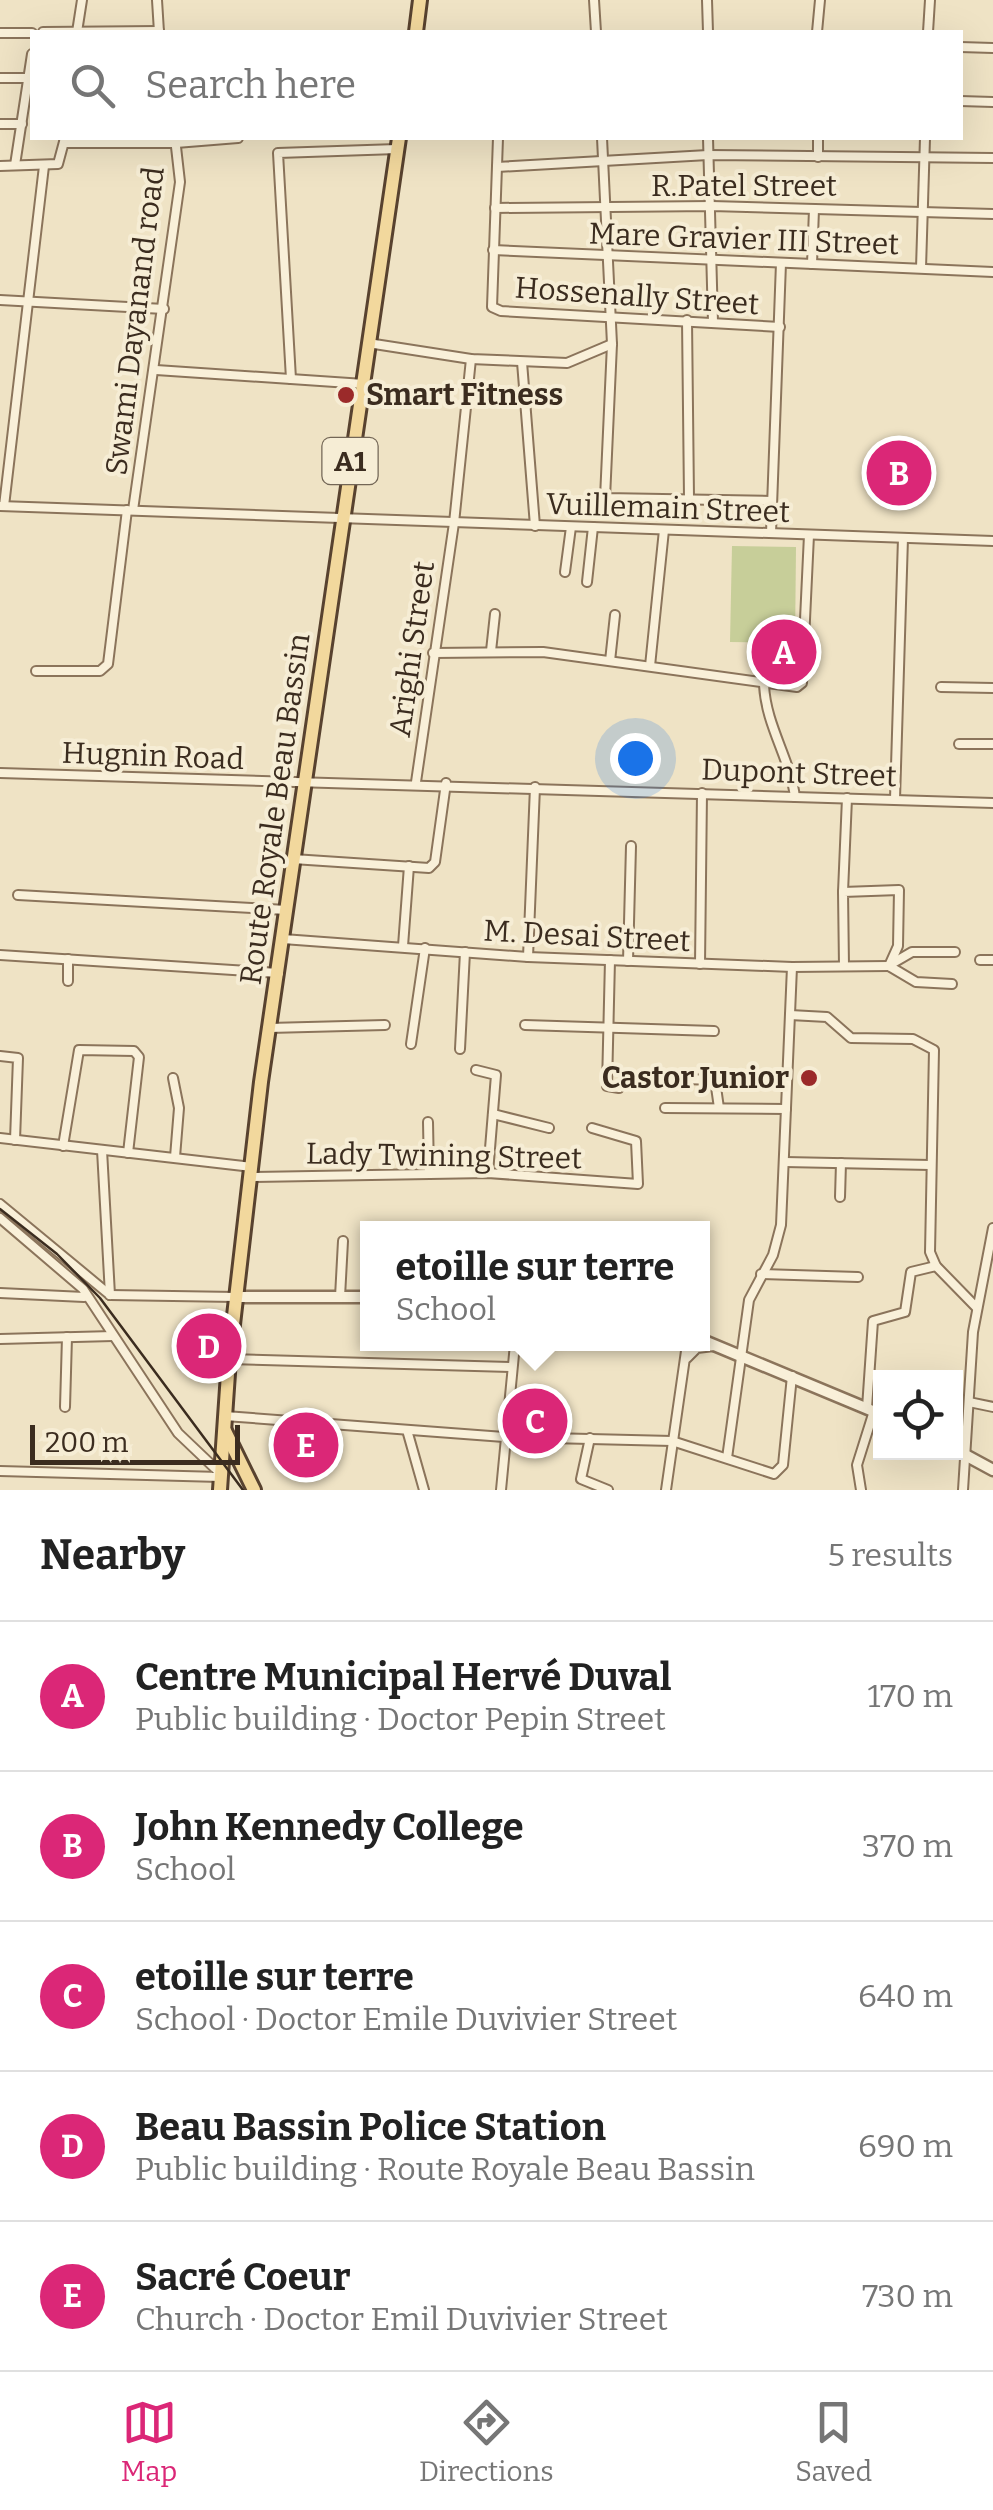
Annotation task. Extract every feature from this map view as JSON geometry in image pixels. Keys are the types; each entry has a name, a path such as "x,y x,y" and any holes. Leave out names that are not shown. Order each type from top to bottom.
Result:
{"main road":[{"path":"416,30 420,0"},
{"name":"Route Royale Beau Bassin","path":"220,1482 229,1359 269,1028 398,143"},
{"path":"224,1423 254,1490"}],"street":[{"path":"77,30 82,0"},
{"path":"157,0 159,30"},
{"path":"594,0 596,30"},
{"path":"707,0 708,30"},
{"path":"817,30 820,0"},
{"path":"928,30 930,0"},
{"path":"0,33 30,33"},
{"path":"963,47 993,48"},
{"path":"15,166 30,70"},
{"path":"0,78 29,78"},
{"path":"963,101 993,102"},
{"path":"0,124 22,124"},
{"path":"0,166 58,164 65,140 176,140"},
{"name":"Swami Dayanand road","path":"36,671 100,671 108,664 164,309 180,182 176,140"},
{"path":"493,250 498,140"},
{"path":"602,140 612,344 605,498 772,501"},
{"path":"708,140 713,322"},
{"path":"818,140 818,157"},
{"path":"920,268 925,140"},
{"path":"291,380 278,152 398,143"},
{"path":"497,167 708,155 993,158"},
{"path":"2,506 44,166"},
{"name":"R.Patel Street","path":"495,208 712,206 993,214"},
{"path":"812,264 814,209"},
{"name":"Mare Gravier III Street","path":"493,250 993,272"},
{"name":"Hossenally Street","path":"493,250 492,306 501,311 780,328"},
{"path":"771,534 781,262"},
{"path":"0,300 164,309"},
{"path":"688,320 689,498"},
{"path":"368,343 471,359 522,362 580,361 612,344"},
{"name":"Arighi Street","path":"416,782 454,523 471,359"},
{"path":"522,362 535,526"},
{"path":"156,370 364,384"},
{"name":"Vuillemain Street","path":"2,506 993,541"},
{"path":"565,572 571,527"},
{"path":"587,582 593,528"},
{"path":"650,666 664,530"},
{"path":"433,653 543,652 791,689 802,683 809,535"},
{"path":"895,798 902,538"},
{"path":"491,651 495,614"},
{"path":"610,661 615,616"},
{"path":"764,686 769,722 796,797"},
{"path":"941,688 993,688"},
{"path":"959,744 993,744"},
{"name":"Hugnin Road","path":"0,773 303,784"},
{"name":"Dupont Street","path":"303,784 416,782 993,803"},
{"path":"293,859 429,868 436,862 446,783"},
{"path":"528,957 535,787"},
{"path":"700,964 702,793"},
{"path":"844,966 848,798"},
{"path":"628,961 631,846"},
{"path":"403,946 409,866"},
{"path":"844,892 898,890 898,946 890,966"},
{"path":"18,895 287,910"},
{"name":"M. Desai Street","path":"284,940 528,957 792,968 890,966"},
{"path":"412,1044 424,948"},
{"path":"460,1049 465,952"},
{"path":"890,966 912,952 955,952"},
{"path":"0,955 279,972"},
{"path":"68,960 68,980"},
{"path":"610,960 606,1086 619,1088"},
{"path":"980,960 993,960"},
{"path":"890,966 916,982 952,984"},
{"path":"726,1458 748,1300 778,1241 792,968"},
{"path":"790,1015 827,1017 851,1038 913,1039 934,1050 929,1243 936,1266 978,1308"},
{"path":"269,1028 386,1025"},
{"path":"525,1025 714,1031"},
{"path":"64,1146 79,1050 134,1051 139,1057 128,1153"},
{"path":"0,1056 18,1058 15,1140"},
{"path":"476,1070 496,1074 488,1173"},
{"path":"173,1078 178,1105 175,1157"},
{"path":"684,1079 715,1080 720,1108"},
{"path":"665,1108 786,1109"},
{"path":"493,1114 549,1128"},
{"path":"428,1122 429,1172"},
{"name":"Lady Twining Street","path":"0,1138 175,1157 251,1172 488,1173 638,1184 636,1141 592,1128"},
{"path":"102,1150 110,1295"},
{"path":"784,1162 930,1166"},
{"path":"840,1197 841,1164"},
{"path":"0,1204 110,1295 360,1297"},
{"path":"0,1218 83,1289 84,1296 184,1440 220,1482"},
{"path":"963,1433 978,1308 993,1228"},
{"path":"340,1297 343,1241"},
{"path":"874,1370 873,1321 905,1312 910,1272 936,1266"},
{"path":"761,1274 858,1277"},
{"path":"0,1293 84,1296"},
{"path":"0,1339 113,1336"},
{"path":"65,1407 68,1337"},
{"path":"710,1343 873,1411"},
{"path":"710,1347 716,1346"},
{"path":"501,1490 514,1351"},
{"path":"666,1490 686,1351"},
{"path":"684,1362 694,1351"},
{"path":"229,1359 512,1367"},
{"path":"224,1423 672,1441 778,1472 792,1376"},
{"path":"968,1402 993,1408"},
{"path":"861,1490 858,1465 873,1414"},
{"path":"407,1430 424,1490"},
{"path":"590,1438 581,1479 608,1490"},
{"path":"644,1440 659,1447 669,1465"},
{"path":"963,1454 993,1470"},
{"path":"961,1460 963,1490"},
{"path":"0,1471 220,1482"}],"green space":[{"path":"732,546 796,547 795,643 730,642"}],"tram line":[{"path":"0,1209 57,1254 100,1298 243,1490"}],"place":[{"name":"Smart Fitness","path":"346,395"},
{"name":"John Kennedy College","path":"899,473"},
{"name":"Centre Municipal Hervé Duval","path":"784,652"},
{"name":"Castor Junior","path":"809,1078"},
{"name":"Beau Bassin Police Station","path":"209,1346"},
{"name":"etoille sur terre","path":"535,1421"},
{"name":"Sacré Coeur","path":"306,1445"}]}
